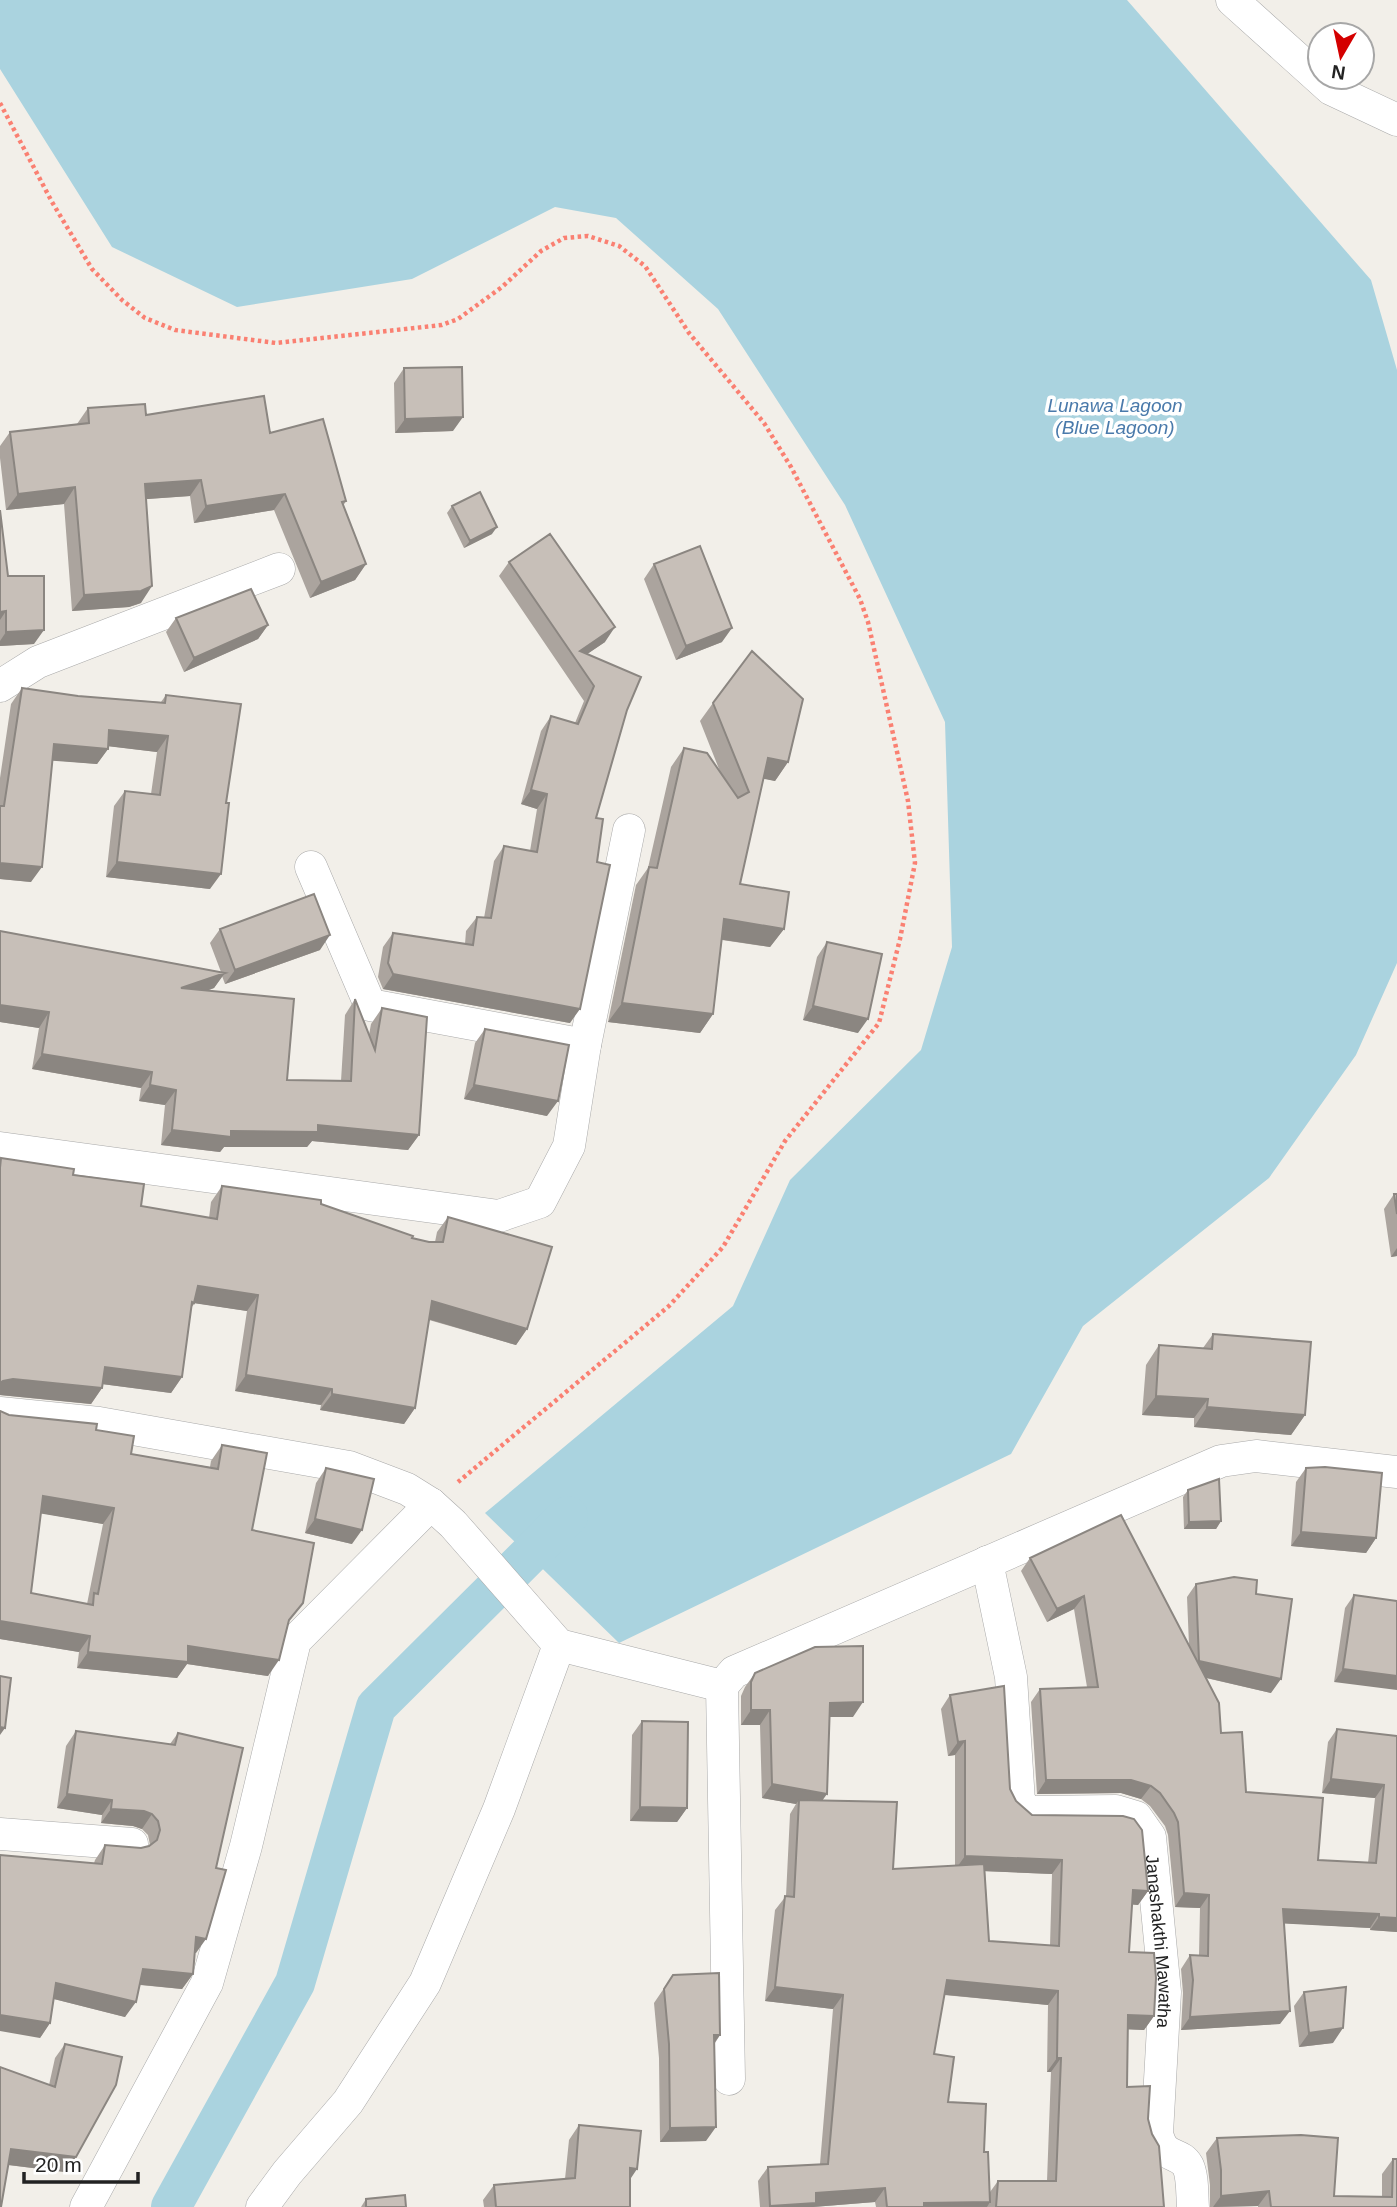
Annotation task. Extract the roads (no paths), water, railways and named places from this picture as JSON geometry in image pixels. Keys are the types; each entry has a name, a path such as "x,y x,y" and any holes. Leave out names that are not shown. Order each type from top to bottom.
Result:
{"street":[{"path":"1232,0 1332,89 1397,120"},
{"path":"0,686 38,662 279,569"},
{"path":"0,1148 499,1216 540,1202 569,1146 585,1045 629,830"},
{"path":"311,867 370,1005 585,1045"},
{"path":"0,1413 99,1423 349,1467 407,1489 442,1514 553,1639 722,1686"},
{"path":"729,2079 722,1686 734,1672 1221,1461 1256,1456 1397,1472"},
{"path":"86,2207 207,1983 246,1846 295,1641 442,1514"},
{"name":"Janashakthi Mawatha","path":"987,1562 1011,1678 1019,1802 1030,1812 1116,1811 1136,1817 1150,1837 1165,1992 1157,2133 1164,2151 1186,2162 1193,2207"},
{"path":"262,2207 348,2102 425,1983 499,1809 553,1639"},
{"path":"0,1834 132,1844"}],"water":[{"name":"Lunawa Lagoon (Blue Lagoon)","path":"0,0 1127,0 1371,280 1397,370 1397,963 1356,1055 1269,1178 1083,1326 1011,1454 619,1643 485,1513 733,1306 790,1180 921,1050 952,947 945,722 845,505 718,309 616,218 555,207 412,279 237,307 112,247 0,69"}],"waterway":[{"path":"171,2207 295,1983 376,1707 568,1516"}]}
